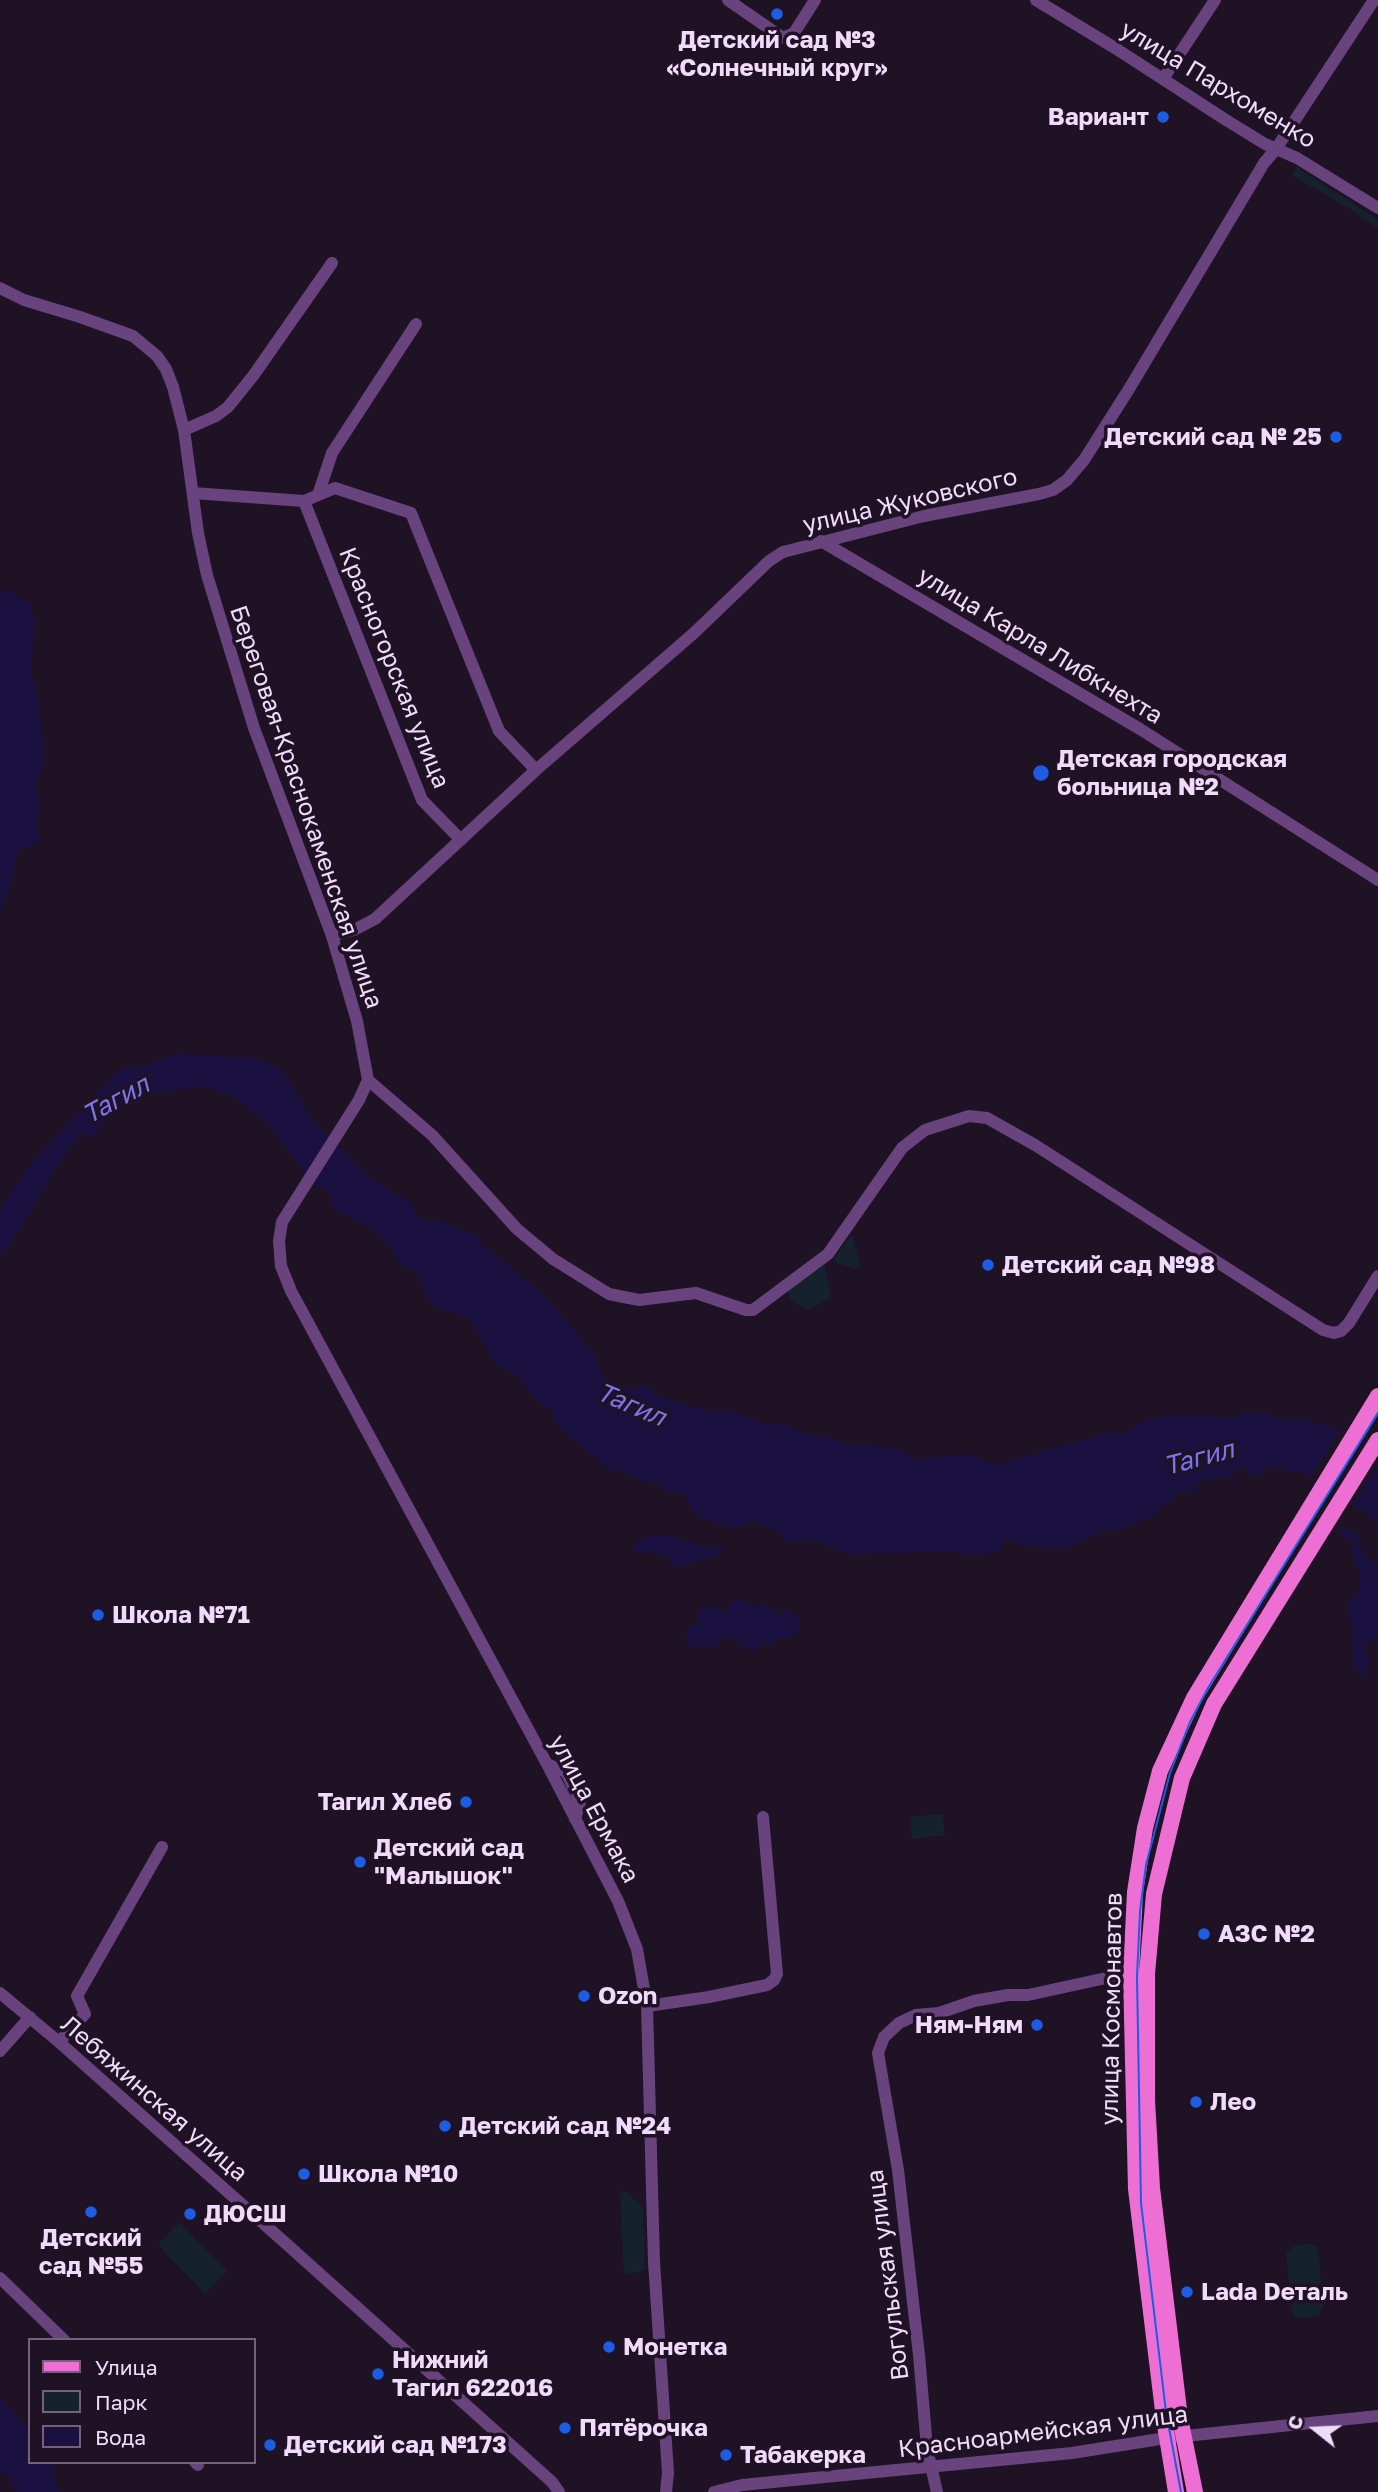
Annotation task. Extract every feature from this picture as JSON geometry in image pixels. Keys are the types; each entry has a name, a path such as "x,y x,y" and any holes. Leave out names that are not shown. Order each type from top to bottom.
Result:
{"main road":[{"name":"улица Космонавтов","path":"1195,2492 1183,2436 1152,2188 1135,1892 1144,1828 1160,1770 1194,1698 1378,1396"},
{"name":"улица Космонавтов","path":"1176,2492 1166,2438 1136,2189 1139,1974 1154,1894 1182,1778 1214,1704 1378,1440"}],"street":[{"path":"728,0 783,38 794,33 816,0"},
{"name":"улица Пархоменко","path":"1036,0 1226,121 1297,158 1378,208"},
{"path":"1163,79 1215,0"},
{"name":"улица Жуковского","path":"332,936 354,930 375,919 536,770 694,632 769,561 783,552 924,516 1039,494 1053,490 1068,480 1084,460 1129,389 1264,163 1276,149 1374,0"},
{"path":"184,430 216,416 228,407 253,376 331,263"},
{"name":"Береговая-Краснокаменская улица","path":"0,288 40,306 116,329 145,344 158,356 166,369 184,430 198,533 207,575 229,653 254,728 332,936 357,1021 368,1080"},
{"path":"318,495 332,453 416,324"},
{"path":"193,493 304,501 335,488 411,513 499,731 536,770"},
{"name":"Красногорская улица","path":"304,501 422,800 461,840"},
{"name":"улица Карла Либкнехта","path":"821,541 1129,723 1378,880"},
{"path":"368,1080 432,1135 517,1229 553,1259 609,1294 639,1300 696,1293 753,1310 828,1254 902,1148 925,1130 970,1116 987,1118 1035,1144 1324,1330 1334,1333 1341,1331 1349,1323 1378,1276"},
{"name":"улица Ермака","path":"368,1080 351,1113 290,1206 282,1223 279,1241 281,1266 291,1292 547,1764 631,1929 642,1967 647,2006 654,2262 668,2473 666,2492"},
{"path":"647,2006 767,1985 774,1980 777,1974 763,1817"},
{"path":"59,2042 85,2014 77,1996 162,1847"},
{"name":"Вогульская улица","path":"937,2492 930,2467 898,2170 878,2053 884,2037 900,2023 916,2015 939,2013 1008,1994 1028,1995 1139,1974"},
{"name":"Лебяжинская улица","path":"0,1993 59,2042 552,2482 559,2492"},
{"path":"0,2051 30,2018"},
{"path":"0,2278 62,2338"},
{"name":"Красноармейская улица","path":"713,2492 742,2485 1072,2453 1166,2438 1378,2416"}],"green space":[{"path":"1297,167 1378,220 1378,229 1292,175"},
{"path":"852,1235 860,1264 859,1268 855,1269 837,1263 834,1258"},
{"path":"824,1262 831,1297 808,1310 791,1300 788,1292 791,1284"},
{"path":"942,1814 945,1835 912,1839 910,1817"},
{"path":"620,2191 628,2193 643,2208 645,2270 624,2275"},
{"path":"179,2222 227,2271 205,2293 158,2245"},
{"path":"1310,2243 1318,2248 1323,2306 1318,2316 1297,2318 1292,2312 1286,2253 1292,2247"}],"water":[{"path":"6,589 29,604 35,623 31,673 38,694 44,760 35,791 40,798 36,829 40,838 31,846 18,851 8,894 2,902 0,918 0,592"},
{"name":"Тагил","path":"175,1053 262,1059 282,1070 315,1123 370,1178 410,1202 419,1218 441,1222 478,1236 481,1244 542,1293 594,1354 606,1382 632,1389 649,1386 655,1395 710,1412 732,1412 763,1423 784,1425 805,1434 853,1445 897,1448 915,1461 966,1454 995,1465 1115,1431 1121,1434 1131,1432 1134,1425 1164,1415 1236,1417 1239,1413 1268,1413 1282,1420 1309,1420 1378,1448 1378,1522 1309,1476 1297,1470 1290,1474 1281,1467 1263,1469 1261,1475 1250,1475 1245,1467 1237,1467 1232,1471 1235,1476 1200,1481 1197,1489 1191,1493 1186,1491 1174,1494 1172,1502 1158,1508 1158,1513 1122,1529 1101,1532 1066,1549 1021,1546 1012,1538 1003,1542 1002,1549 980,1556 946,1551 849,1555 811,1540 783,1542 781,1533 752,1521 736,1529 696,1516 682,1492 674,1494 661,1488 657,1481 648,1484 630,1475 610,1470 554,1423 554,1412 538,1402 517,1375 495,1365 470,1317 433,1307 421,1286 419,1272 401,1267 393,1250 371,1228 333,1210 331,1193 316,1186 269,1126 238,1099 202,1086 133,1097 112,1109 91,1139 84,1132 80,1134 0,1256 0,1210 31,1163 120,1069 140,1068"},
{"path":"1342,1525 1359,1535 1359,1548 1366,1550 1364,1554 1370,1561 1378,1562 1378,1637 1365,1643 1363,1651 1370,1659 1371,1665 1365,1667 1367,1675 1362,1677 1354,1666 1351,1648 1353,1625 1347,1614 1351,1610 1348,1604 1352,1596 1358,1595 1360,1575 1351,1552 1354,1545 1351,1539 1344,1539 1339,1529"},
{"path":"655,1535 666,1535 710,1548 721,1547 724,1553 680,1567 673,1565 668,1556 632,1550 635,1542"},
{"path":"740,1599 760,1608 764,1604 778,1615 786,1610 794,1612 800,1630 792,1638 780,1637 770,1646 762,1644 755,1651 743,1648 739,1640 724,1637 711,1650 703,1646 693,1649 685,1638 687,1630 697,1623 700,1609 708,1605 722,1613 732,1601"},
{"path":"0,2397 28,2428 28,2464 53,2464 55,2484 61,2492 19,2492 11,2487 11,2479 0,2471"}],"pier":[{"path":"1342,1427 1378,1444 1378,1464 1350,1509 1309,1480"}],"tram line":[{"path":"1181,2492 1166,2412 1141,2203 1137,1977 1140,1911 1146,1865 1170,1773 1190,1722 1208,1688 1378,1413"}],"place":[{"name":"Детский сад №3 «Солнечный круг»","path":"777,14"},
{"name":"Вариант","path":"1163,117"},
{"name":"Детский сад № 25","path":"1336,437"},
{"name":"Детская городская больница №2","path":"1041,773"},
{"name":"Детский сад №98","path":"988,1265"},
{"name":"Школа №71","path":"98,1615"},
{"name":"Тагил Хлеб","path":"466,1802"},
{"name":"Детский сад \"Малышок\"","path":"360,1862"},
{"name":"АЗС №2","path":"1204,1934"},
{"name":"Ozon","path":"584,1996"},
{"name":"Ням-Ням","path":"1037,2025"},
{"name":"Лео","path":"1196,2102"},
{"name":"Детский сад №24","path":"445,2126"},
{"name":"Школа №10","path":"304,2174"},
{"name":"Детский сад №55","path":"91,2212"},
{"name":"ДЮСШ","path":"190,2214"},
{"name":"Lada Dеталь","path":"1187,2292"},
{"name":"Монетка","path":"609,2347"},
{"name":"Нижний Тагил 622016","path":"378,2374"},
{"name":"Пятёрочка","path":"565,2428"},
{"name":"Детский сад №173","path":"270,2445"},
{"name":"Табакерка","path":"726,2455"}]}
